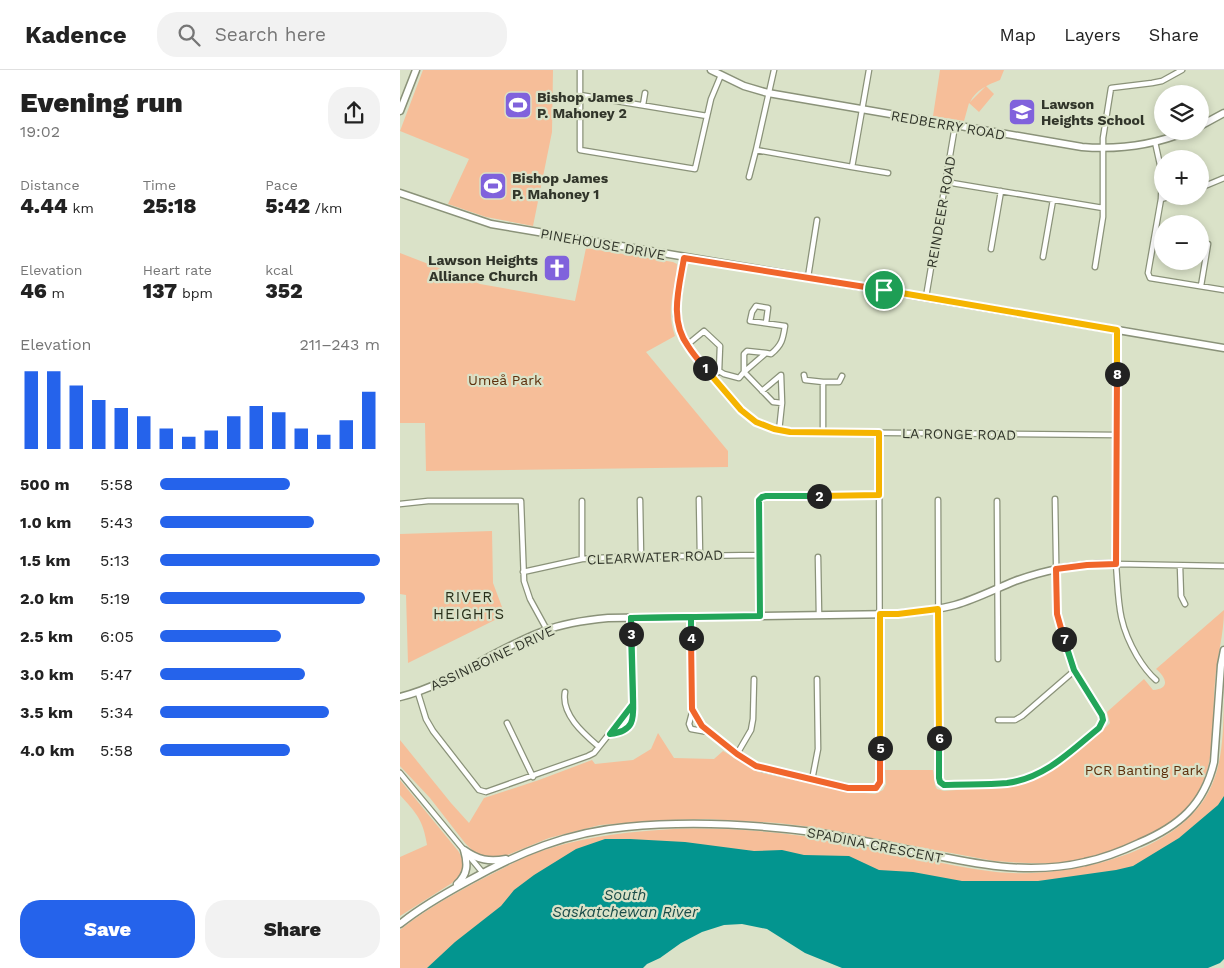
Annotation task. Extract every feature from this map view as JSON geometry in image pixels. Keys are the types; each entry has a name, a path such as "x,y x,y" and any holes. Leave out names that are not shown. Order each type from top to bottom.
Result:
{"street":[{"path":"400,111 416,70"},
{"path":"580,70 580,150 695,169 711,99 721,75"},
{"name":"REDBERRY ROAD","path":"711,70 744,86 768,94 1082,147 1123,148 1161,140"},
{"path":"749,177 774,70"},
{"path":"852,167 869,70"},
{"path":"1095,267 1103,217 1103,138 1111,88 1162,81 1182,70"},
{"path":"643,105 646,93"},
{"path":"580,95 707,116"},
{"path":"1209,121 1224,113"},
{"name":"REINDEER ROAD","path":"926,297 955,126"},
{"path":"1155,142 1157,150"},
{"path":"756,150 888,173"},
{"path":"1209,184 1224,178"},
{"path":"946,182 1103,208"},
{"path":"991,249 1001,191"},
{"name":"PINEHOUSE DRIVE","path":"400,193 491,224 1224,348"},
{"path":"1043,257 1053,200"},
{"path":"1160,205 1148,273 1150,278 1224,290"},
{"path":"808,278 817,220"},
{"name":"LA RONGE ROAD","path":"684,258 676,316 680,331 687,345 741,410 752,419 779,431 1116,435"},
{"path":"1201,286 1204,270"},
{"path":"766,323 768,308 756,306 750,321 785,326 783,341 780,347 771,354 747,351 744,354 744,372 773,402 782,403"},
{"path":"1117,330 1116,564 1120,616 1126,634 1147,672 1156,680"},
{"path":"687,345 704,331 720,346 719,371 713,377"},
{"path":"719,371 739,378 766,353"},
{"path":"762,391 781,375 782,403 779,431"},
{"path":"804,375 805,380 823,382 839,382 842,376"},
{"path":"823,382 823,432"},
{"path":"692,709 702,726 709,732 737,754 762,769 848,788 876,788 879,784 879,433"},
{"path":"760,616 758,504 762,497 879,495"},
{"path":"699,499 700,555"},
{"path":"938,500 939,778 942,784 1007,783 1033,776 1059,761 1099,728 1103,720 1102,715 1074,670 1057,614 1055,499"},
{"path":"640,500 641,556"},
{"path":"400,504 428,501 521,501 523,572 527,593 547,630"},
{"path":"582,501 582,559"},
{"path":"997,501 998,659"},
{"name":"CLEARWATER ROAD","path":"523,572 582,559 759,554"},
{"path":"818,557 819,615"},
{"path":"1116,564 1224,566"},
{"name":"ASSINIBOINE DRIVE","path":"400,697 418,693 439,684 515,644 547,630 583,621 631,618 898,614 938,609 973,599 1028,577 1056,569 1116,564"},
{"path":"1180,566 1181,596 1186,604"},
{"path":"691,617 692,709 689,724 691,729 709,732"},
{"path":"610,734 627,730 633,716 631,618"},
{"name":"SPADINA CRESCENT","path":"400,924 448,892 512,858 552,842 593,831 629,827 706,824 787,829 836,836 978,864 1009,868 1046,868 1084,863 1116,853 1148,839 1176,823 1194,807 1203,792 1214,762 1221,664 1224,650"},
{"path":"998,720 1015,720 1022,716 1074,670"},
{"path":"737,754 751,730 754,719 754,679"},
{"path":"812,780 818,749 817,680"},
{"path":"565,692 564,699 571,718 583,733 598,746"},
{"path":"418,693 426,719 433,731 479,790 486,792 533,777 594,753 633,704"},
{"path":"507,723 533,777"},
{"path":"400,773 483,873"},
{"path":"464,850 484,860 512,858"},
{"path":"448,892 462,880 466,873 467,863 464,850"}],"green space":[{"path":"423,70 553,70 552,132 533,226 486,217 448,204 469,159 400,131"},
{"path":"940,70 1004,70 1000,80 986,86 994,94 979,112 969,103 964,121 933,116","holes":["985,87 970,102 975,94"]},
{"name":"Umeå Park","path":"586,248 677,264 671,308 672,326 675,336 646,352 728,451 728,467 426,471 425,423 400,423 400,253 480,284 575,301"},
{"path":"492,531 493,583 505,615 408,663 406,595 400,594 400,534"},
{"name":"PCR Banting Park","path":"1224,610 1215,681 1210,756 1204,779 1194,799 1177,818 1151,834 1094,856 1060,863 994,861 812,827 706,819 600,825 549,838 505,856 486,858 474,852 465,843 430,798 400,766 400,740 469,823 484,798 592,760 595,764 633,760 651,749 658,733 674,758 714,759 723,751 758,772 844,791 875,794 883,790 886,784 885,770 933,770 937,789 944,791 1020,785 1034,780 1057,767 1106,727 1110,723 1107,712 1144,679 1153,690 1162,687 1165,682 1164,679 1156,669"},
{"path":"1224,702 1224,800 1190,834 1131,871 1086,878 974,885 438,968 400,968 400,930 432,907 478,881 535,853 581,840 612,835 659,830 694,829 776,833 856,844 956,866 996,872 1052,871 1084,867 1115,859 1145,847 1171,832 1193,813 1209,791 1220,759"},
{"path":"400,780 459,852 463,865 459,876 452,883 400,916 400,857 427,845 421,822 400,795"}],"water":[{"name":"South Saskatchewan River","path":"1224,796 1224,959 1220,963 1208,968 842,968 805,953 767,929 742,924 724,925 702,932 681,943 643,968 427,968 455,942 501,906 514,890 534,875 576,849 605,839 685,842 754,851 782,850 804,855 849,856 879,870 913,872 962,881 1038,881 1133,866 1179,838 1218,805"}],"place":[{"name":"Bishop James P. Mahoney 2","path":"518,105"},
{"name":"Lawson Heights School","path":"1022,112"},
{"name":"Bishop James P. Mahoney 1","path":"493,186"},
{"name":"Lawson Heights Alliance Church","path":"557,268"}],"district":[{"name":"RIVER HEIGHTS","path":"469,606"}],"route":[{"path":"884,290 684,258 676,316 680,331 687,345 741,410 756,422 779,431 790,432 879,433 879,495 762,497 758,504 760,616 686,617 631,618 633,704 610,734 627,730 633,716 633,704 633,692 631,618 691,617 692,709 702,726 737,754 762,769 848,788 876,788 880,782 880,614 898,614 938,609 939,778 942,784 1007,783 1033,776 1043,772 1059,761 1101,725 1102,715 1074,670 1065,642 1057,614 1056,569 1116,564 1117,330 884,290"}]}
